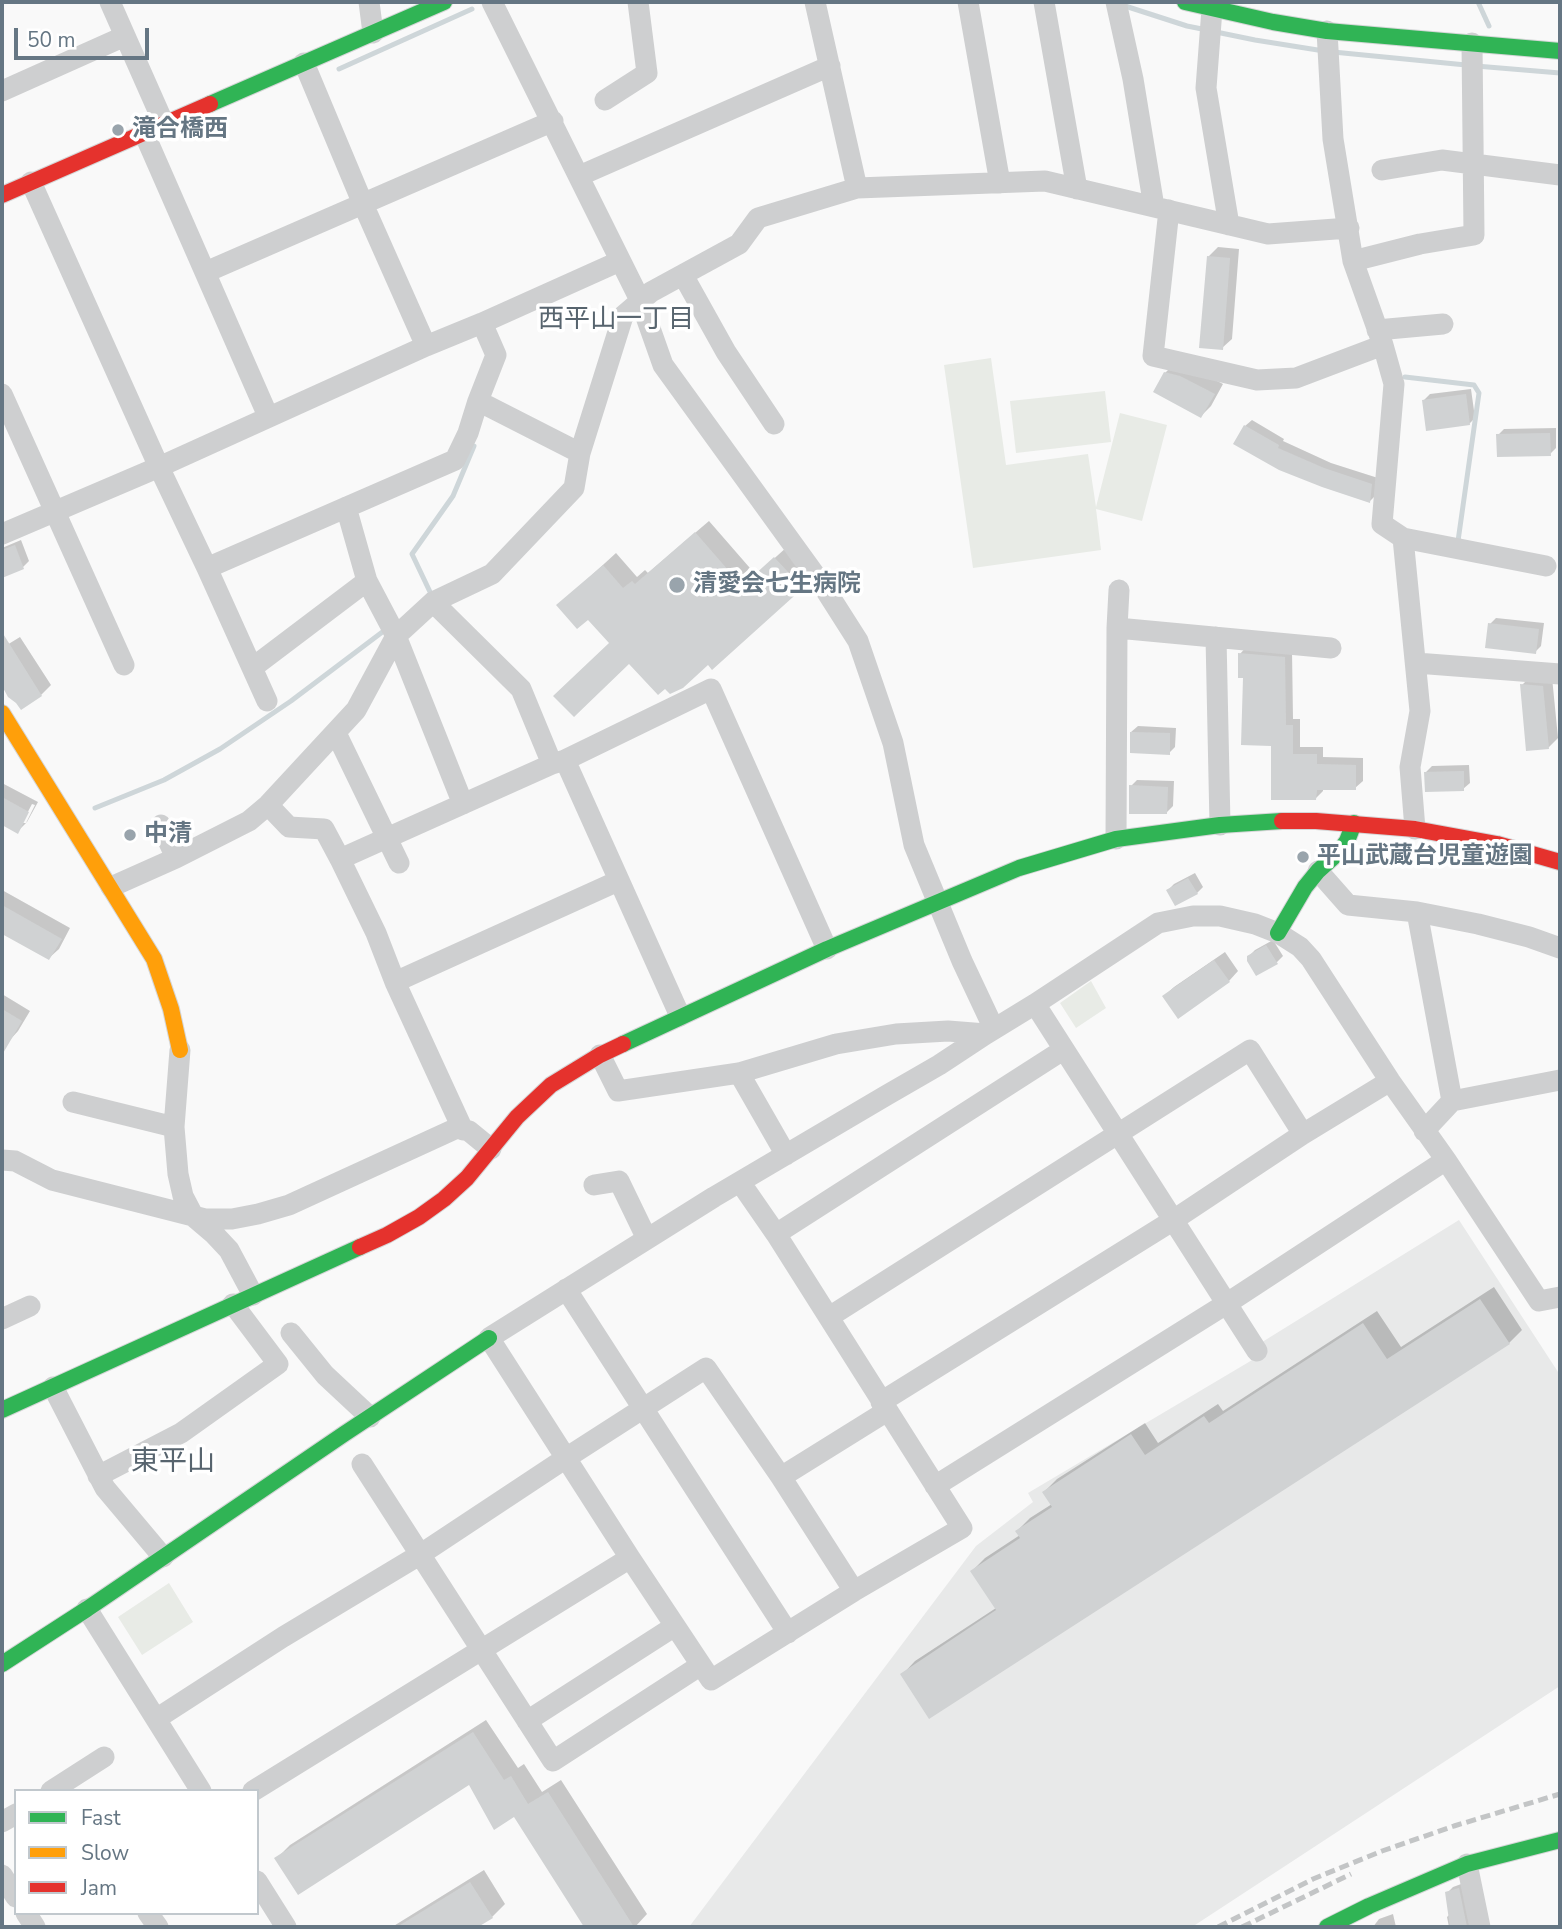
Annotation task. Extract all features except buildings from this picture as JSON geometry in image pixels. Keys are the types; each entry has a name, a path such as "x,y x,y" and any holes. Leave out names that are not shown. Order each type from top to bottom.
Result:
{"street":[{"path":"110,2 164,124"},
{"path":"369,2 373,33"},
{"path":"2,195 444,2"},
{"path":"492,2 640,300 663,365 823,586 858,641 893,743 914,845 990,1032"},
{"path":"605,100 647,73 638,2"},
{"path":"815,2 857,188"},
{"path":"968,2 1000,183"},
{"path":"1044,2 1077,189"},
{"path":"1185,2 1210,23 1273,22 1328,45 1473,58 1560,51"},
{"path":"1118,8 1162,209 1153,356 1257,380 1296,378 1380,337 1443,324"},
{"path":"1210,23 1206,88 1229,225"},
{"path":"2,91 125,36"},
{"path":"1328,45 1333,139 1353,261 1394,384 1382,523 1403,538 1546,566"},
{"path":"1353,261 1420,244 1474,235 1473,58"},
{"path":"304,63 426,346"},
{"path":"579,176 830,66"},
{"path":"206,272 553,121"},
{"path":"144,133 268,416"},
{"path":"1382,170 1442,160 1560,175"},
{"path":"111,887 249,821 356,710 396,636 433,602 492,574 574,488 580,453 623,316 640,300 739,244 758,218 857,188 1045,181 1268,234 1349,228"},
{"path":"32,183 267,701"},
{"path":"2,534 159,467 620,261"},
{"path":"683,275 726,352 774,424"},
{"path":"207,568 455,460 468,433 496,355 482,323"},
{"path":"2,394 124,665"},
{"path":"478,401 580,453"},
{"path":"346,507 368,581 396,636 463,804"},
{"path":"1403,538 1420,711 1410,767 1415,829"},
{"path":"251,668 368,581"},
{"path":"1116,839 1119,590"},
{"path":"433,602 522,689 618,881 680,1016"},
{"path":"1117,628 1331,648"},
{"path":"1216,637 1220,825"},
{"path":"1416,663 1560,674"},
{"path":"340,859 559,762 711,690 827,949"},
{"path":"2,713 154,959 171,1009 180,1050 174,1127 183,1195 194,1217 229,1250 253,1295"},
{"path":"336,733 399,863"},
{"path":"268,804 289,827 324,829 376,933 395,982 463,1130"},
{"path":"2,1410 387,1235 419,1217 467,1178 517,1117 551,1085 600,1055 827,949 1019,867 1116,839 1273,821 1354,823 1415,829 1497,844 1560,862"},
{"path":"1278,933 1305,887 1347,841 1354,823"},
{"path":"161,825 176,858"},
{"path":"1318,870 1348,905 1418,912 1478,924 1560,948"},
{"path":"395,982 618,881"},
{"path":"1418,912 1452,1101"},
{"path":"2,1664 489,1338 786,1154 939,1065 1158,923 1192,916 1220,916 1255,924 1278,933 1300,947 1311,959 1539,1301 1560,1297"},
{"path":"1035,1004 1257,1352"},
{"path":"600,1055 618,1091 738,1073 836,1044 896,1034 990,1032"},
{"path":"776,1234 1063,1050"},
{"path":"829,1317 1250,1050 1303,1135"},
{"path":"738,1073 786,1154"},
{"path":"1424,1131 1452,1101 1560,1080"},
{"path":"781,1477 884,1406 1390,1081"},
{"path":"73,1102 174,1127"},
{"path":"2,1160 15,1161 52,1180 194,1217 232,1219 289,1205 457,1128 468,1131 491,1149"},
{"path":"935,1486 1226,1304 1446,1160"},
{"path":"594,1185 619,1181 647,1239"},
{"path":"489,1338 710,1680 962,1528 776,1234 740,1182"},
{"path":"566,1289 788,1633"},
{"path":"98,1476 181,1433 278,1364 233,1304"},
{"path":"2,1319 30,1306"},
{"path":"291,1333 325,1375 370,1417"},
{"path":"156,1719 283,1637 421,1554 706,1368 781,1477 854,1591"},
{"path":"53,1387 105,1488 163,1557"},
{"path":"362,1464 553,1760 701,1665"},
{"path":"256,1789 630,1558"},
{"path":"86,1609 200,1789"},
{"path":"527,1721 675,1626"},
{"path":"61,1788 104,1757"},
{"path":"1327,1927 1467,1864 1560,1840"},
{"path":"1467,1864 1480,1927"},
{"path":"2,1875 14,1894"},
{"path":"259,1884 286,1927"}],"shaded area":[{"path":"991,358 1006,465 1088,454 1096,507 1120,413 1167,425 1142,521 1096,509 1101,550 973,568 944,365"},
{"path":"1105,391 1111,442 1016,453 1010,401"},
{"path":"1091,981 1106,1008 1076,1028 1060,1003"},
{"path":"1459,1220 1560,1375 1560,1686 1192,1927 689,1927 976,1546 1033,1502 1028,1493 1264,1353 1259,1344"},
{"path":"169,1583 193,1622 142,1655 118,1617"}],"waterway":[{"path":"1478,2 1489,26"},
{"path":"1122,5 1207,30"},
{"path":"339,69 472,9"},
{"path":"1216,32 1324,51"},
{"path":"1333,52 1466,65"},
{"path":"1476,66 1560,73"},
{"path":"1405,377 1474,385 1479,393 1460,541"},
{"path":"429,595 431,594 412,554 453,496 474,446"},
{"path":"95,808 164,780 220,749 291,701 385,630"}],"railway":[{"path":"1218,1927 1313,1879 1382,1851 1560,1794"},
{"path":"1242,1927 1351,1874"}],"traffic: fast":[{"path":"210,104 444,2"},
{"path":"1185,2 1327,31 1560,51"},
{"path":"623,1044 827,949 1019,868 1116,839 1220,825 1282,821"},
{"path":"1278,933 1305,887 1347,841 1354,823"},
{"path":"2,1410 360,1247"},
{"path":"2,1664 489,1338"},
{"path":"1327,1927 1467,1864 1560,1840"}],"traffic: slow":[{"path":"2,713 154,959 171,1009 180,1050"}],"traffic: jam":[{"path":"2,195 210,104"},
{"path":"1282,821 1415,829 1497,844 1560,862"},
{"path":"360,1247 419,1217 444,1199 467,1178 517,1117 551,1085 623,1044"}],"place":[{"name":"滝合橋西","path":"118,130"},
{"name":"清愛会七生病院","path":"677,585"},
{"name":"中清","path":"130,835"},
{"name":"平山武蔵台児童遊園","path":"1303,857"}],"district":[{"name":"西平山一丁目","path":"616,321"},
{"name":"東平山","path":"173,1463"}]}
